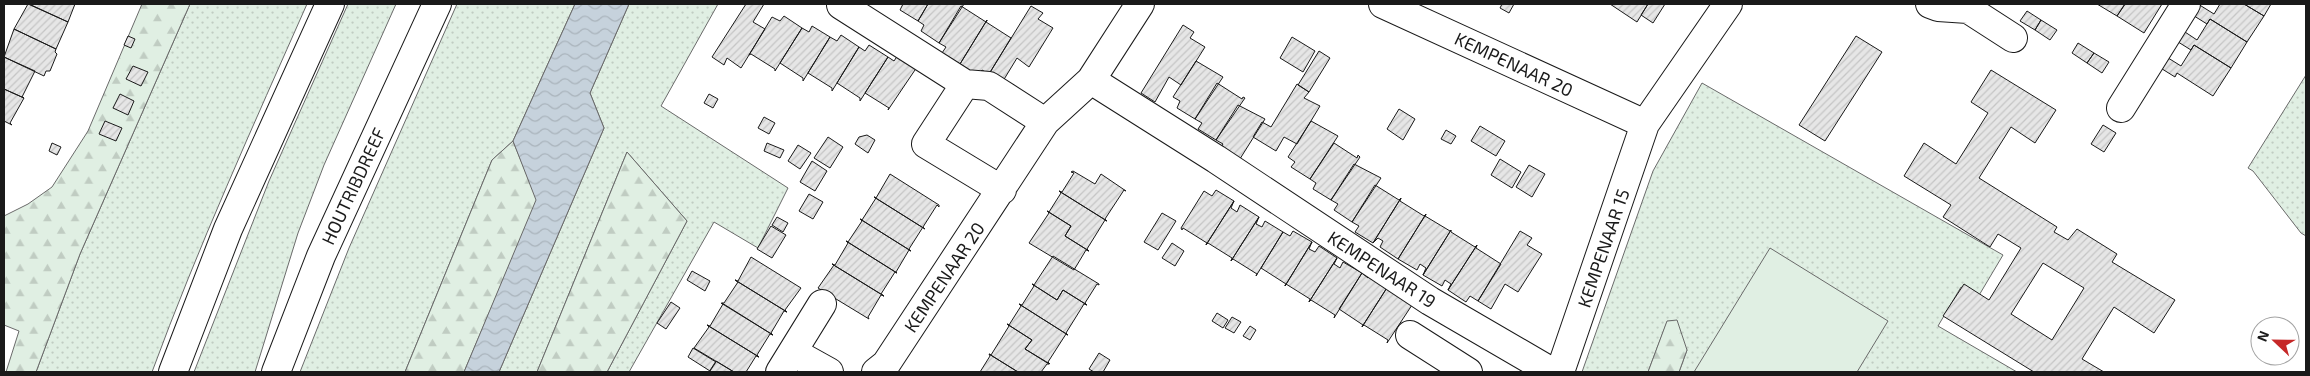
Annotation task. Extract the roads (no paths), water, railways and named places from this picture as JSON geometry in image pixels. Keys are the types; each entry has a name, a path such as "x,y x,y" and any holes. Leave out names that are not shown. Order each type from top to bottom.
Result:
{"street":[{"path":"173,372 228,229 330,4"},
{"name":"HOUTRIBDREEF","path":"276,372 321,256 437,4"},
{"name":"KEMPENAAR 20","path":"887,370 1045,122 1091,80 1140,4"},
{"name":"KEMPENAAR 20","path":"1383,4 1645,124"},
{"name":"KEMPENAAR 15","path":"1560,372 1645,124 1728,4"},
{"path":"2121,108 2186,4"},
{"path":"841,5 965,84 989,86 1045,122"},
{"path":"1936,5 1968,9 2013,38"},
{"name":"KEMPENAAR 19","path":"1091,80 1430,301 1552,372"},
{"path":"965,84 926,144 1002,190"},
{"path":"822,304 787,362 829,372"},
{"path":"1410,335 1468,372"}],"water":[{"path":"575,4 629,4 590,93 604,128 499,372 464,372 536,200 513,141"}]}
